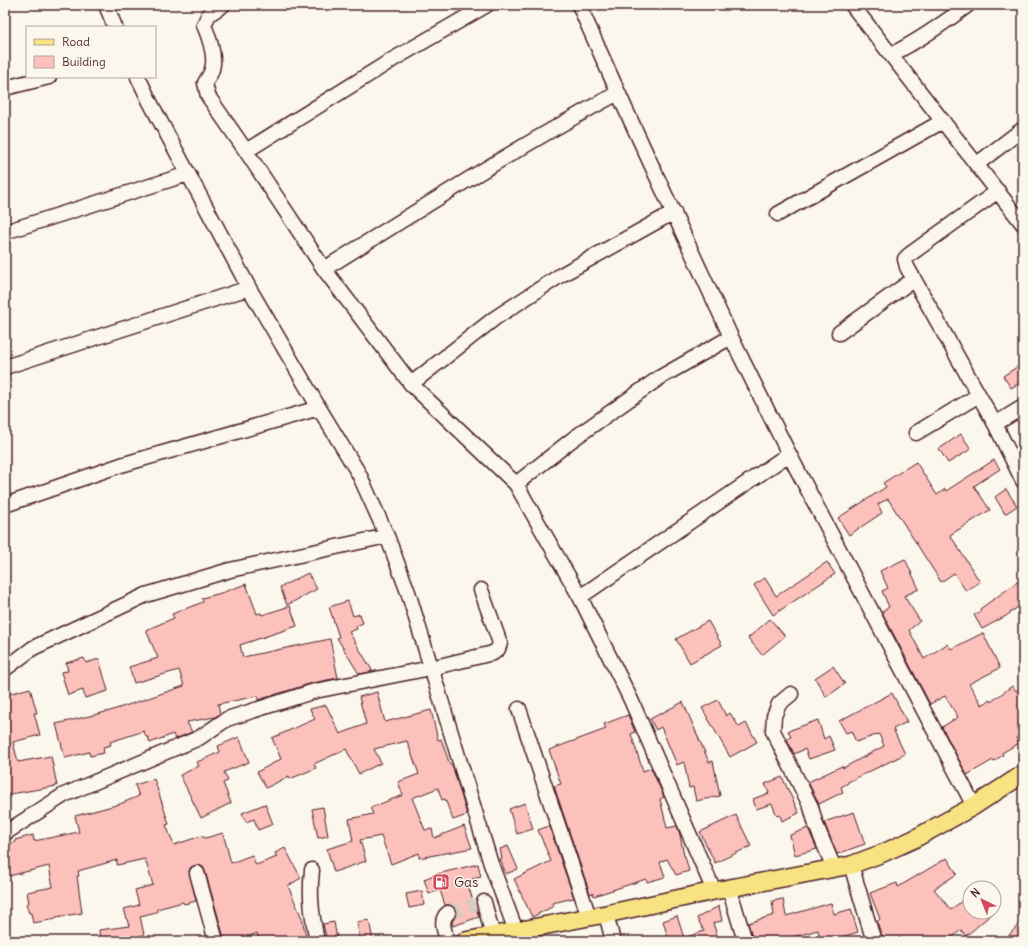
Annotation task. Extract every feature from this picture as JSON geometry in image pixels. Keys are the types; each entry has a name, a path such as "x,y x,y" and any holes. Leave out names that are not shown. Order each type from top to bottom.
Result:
{"main road":[{"path":"472,940 589,916 606,914 722,889 842,867 883,853 914,839 974,806 1023,774"}],"street":[{"path":"106,5 115,26"},
{"path":"223,5 209,14 204,25 211,42 212,59 212,70 205,83 208,96 324,269 411,384 516,484 580,596 722,889 745,941"},
{"path":"246,151 392,60 487,5"},
{"path":"579,5 731,337 789,454 974,806"},
{"path":"852,5 892,54 1023,224"},
{"path":"892,54 903,49 938,27 968,5"},
{"path":"5,88 46,78"},
{"path":"138,78 249,288 359,474 387,536 408,592 491,864 516,932"},
{"path":"324,269 530,143 618,93"},
{"path":"778,214 943,121"},
{"path":"977,164 1023,130"},
{"path":"5,232 188,174"},
{"path":"998,191 905,259 914,279 995,424 1023,481"},
{"path":"411,384 502,313 561,275 674,212"},
{"path":"839,333 914,279"},
{"path":"5,367 249,288"},
{"path":"516,484 573,439 659,378 731,337"},
{"path":"916,433 979,395"},
{"path":"995,424 1023,407"},
{"path":"5,505 121,465 319,408"},
{"path":"580,596 789,454"},
{"path":"5,669 33,648 146,595 230,570 387,536"},
{"path":"5,833 64,795 199,738 227,719 315,691 431,668 493,653 498,649 500,643 481,590"},
{"path":"791,694 779,704 774,716 773,731 811,806 816,825 842,867 876,941"},
{"path":"519,709 589,916"},
{"path":"312,870 310,888 311,909 317,941"},
{"path":"197,873 216,941"},
{"path":"493,936 479,903 503,897"},
{"path":"446,941 442,921 448,914"},
{"path":"606,914 613,941"}],"building":[{"path":"1023,363 1023,381 1011,388 1003,376"},
{"path":"961,434 971,449 948,463 939,449"},
{"path":"994,460 1000,469 974,486 990,510 950,535 980,582 966,591 954,573 941,582 888,499 878,504 882,513 849,535 838,518 886,487 883,483 916,462 937,495 945,489 946,491"},
{"path":"1006,489 1017,506 1005,514 995,497"},
{"path":"905,559 919,589 904,596 920,621 909,630 924,659 947,644 951,649 983,633 1000,668 969,684 982,705 990,700 991,702 1012,686 1016,691 1023,687 1023,733 1016,738 1019,743 1002,753 1003,755 994,761 993,760 967,775 942,727 958,717 945,696 930,704 882,612 889,607 882,591 888,588 880,571"},
{"path":"827,562 835,574 773,615 754,585 765,578 776,596"},
{"path":"308,573 317,589 287,605 280,587"},
{"path":"1023,578 1023,603 1006,616 982,629 974,615"},
{"path":"246,584 257,614 261,613 262,615 290,606 297,626 240,645 243,657 330,639 338,678 312,683 258,700 258,696 218,704 220,714 215,717 187,722 192,732 175,739 173,734 150,743 144,731 110,742 111,745 103,747 104,753 90,756 89,752 65,758 56,724 110,711 184,686 179,670 134,683 129,667 158,658 146,630 174,618 172,614 203,602 202,598"},
{"path":"348,601 353,616 360,614 363,623 356,626 357,629 349,632 372,670 370,672 359,674 337,638 339,637 329,607"},
{"path":"770,619 785,636 762,655 748,638"},
{"path":"708,621 722,645 690,663 676,639"},
{"path":"84,658 86,663 99,659 108,691 85,698 83,690 68,695 61,672 68,671 66,663"},
{"path":"833,666 845,684 826,697 815,678"},
{"path":"30,688 37,713 34,713 40,735 13,742 18,762 51,756 57,786 5,795 5,695"},
{"path":"377,692 385,722 431,710 438,740 441,739 450,765 452,764 467,815 453,820 445,799 442,800 438,788 412,798 425,830 432,829 434,838 464,826 472,848 419,858 419,853 391,864 381,836 360,840 366,861 334,872 327,849 353,841 349,819 373,814 370,808 403,795 398,782 419,774 407,741 374,749 381,763 359,774 346,749 314,764 316,768 290,779 289,776 266,788 257,772 281,759 272,738 315,719 310,709 326,705 340,734 366,724 359,697"},
{"path":"892,693 907,722 893,729 905,754 848,782 841,787 843,792 819,804 808,782 842,766 843,768 884,746 879,734 856,742 851,731 846,733 839,721"},
{"path":"718,700 726,716 730,713 739,727 746,723 757,742 730,757 702,708"},
{"path":"683,702 709,762 713,761 720,796 696,801 693,787 689,788 684,762 677,765 661,727 656,730 650,719"},
{"path":"628,715 635,732 631,734 643,771 651,768 664,797 660,799 667,828 677,826 689,871 676,875 667,859 660,862 665,877 647,882 646,879 594,896 593,893 590,894 554,786 561,784 549,750 606,729 604,724"},
{"path":"818,720 824,739 829,736 835,750 809,759 805,749 794,754 787,739 791,737 788,731"},
{"path":"239,737 249,762 224,772 228,781 223,783 231,803 201,818 180,775 199,766 197,762 220,752 218,746"},
{"path":"782,777 799,813 782,821 780,815 777,816 772,804 756,809 753,799 769,793 765,784"},
{"path":"154,779 169,824 166,825 174,845 201,836 205,838 223,833 231,863 252,855 256,865 277,857 275,853 285,848 301,878 288,886 302,918 307,941 259,941 257,933 238,941 225,941 205,871 203,867 199,865 191,867 189,871 196,901 184,904 183,902 157,909 157,912 140,916 144,935 121,941 100,941 99,930 129,926 124,909 139,905 135,890 153,885 145,859 117,865 117,860 78,871 79,876 77,876 82,913 56,917 56,919 33,923 31,913 29,913 26,904 29,903 27,892 53,887 49,866 5,877 5,845 16,842 15,840 33,835 34,841 79,832 75,816 120,804 139,796 135,785"},
{"path":"525,803 533,829 517,834 509,809"},
{"path":"265,804 273,824 258,830 254,819 246,822 242,813"},
{"path":"323,807 328,836 318,838 312,809"},
{"path":"854,812 865,844 837,854 824,822"},
{"path":"736,815 751,846 715,863 700,832"},
{"path":"549,826 574,898 552,903 554,906 532,917 514,879 551,861 538,830"},
{"path":"808,828 817,849 795,855 790,835"},
{"path":"508,846 518,869 506,874 500,859 502,859 500,849"},
{"path":"947,858 957,874 934,889 951,910 962,901 962,920 985,920 966,936 961,930 948,941 884,941 877,922 880,919 870,893 897,883 898,887"},
{"path":"478,864 481,877 472,879 473,882 467,883 479,917 453,926 452,922 456,915 454,907 445,905 440,890 429,894 424,879 437,874"},
{"path":"422,891 424,905 409,908 406,894"},
{"path":"783,899 786,916 831,903 834,914 851,909 858,932 829,941 821,941 818,930 786,939 786,941 753,941 748,923 774,915 772,901"},
{"path":"719,906 722,921 713,923 719,941 669,941 663,921 677,916 684,938 704,931 697,918"},
{"path":"369,920 373,941 360,941 357,922"},
{"path":"1023,920 1023,941 1014,941 1008,936"},
{"path":"334,922 337,939 327,941 323,924"}],"tunnel":[{"path":"448,913 475,904"}],"place":[{"name":"Gas","path":"441,882"}]}
